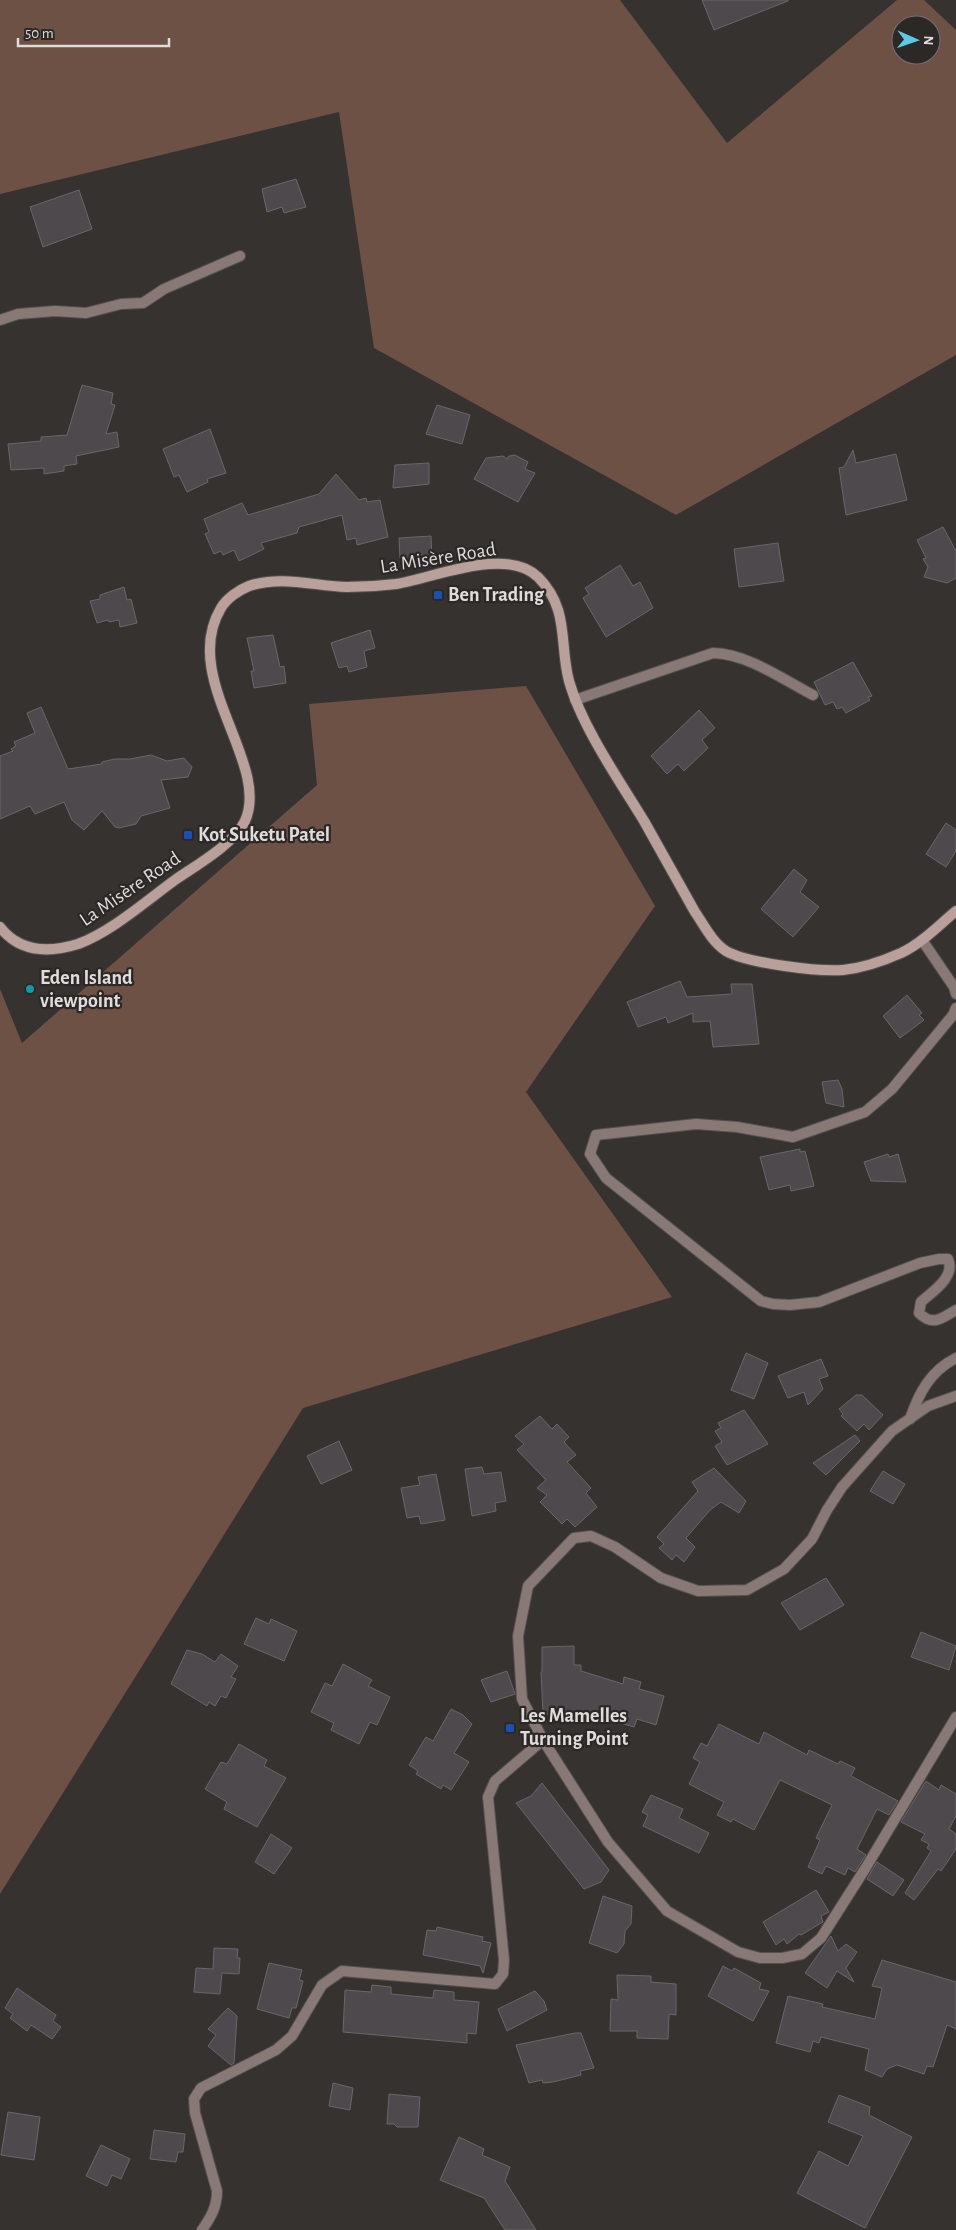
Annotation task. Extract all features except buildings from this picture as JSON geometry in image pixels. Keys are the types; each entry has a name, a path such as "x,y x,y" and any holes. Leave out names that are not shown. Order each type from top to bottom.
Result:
{"main road":[{"name":"La Misère Road","path":"0,928 12,940 26,947 45,950 62,949 87,940 112,926 216,851 233,836 244,822 249,802 248,779 218,698 210,657 211,638 221,607 234,594 249,586 270,582 294,581 346,587 378,586 475,566 494,564 516,566 529,570 551,595 563,622 568,677 575,700 612,771 696,912 710,934 726,951 750,959 778,964 842,970 874,964 903,952 922,940 956,911"}],"street":[{"path":"0,320 18,314 55,311 86,313 121,304 143,304 164,289 240,256"},
{"path":"575,700 712,653 727,654 748,661 813,695"},
{"path":"922,940 954,987 956,994"},
{"path":"956,1008 953,1015 892,1089 865,1112 793,1137 737,1127 696,1124 596,1135 590,1154 606,1178 761,1301 790,1305 819,1302 886,1275 939,1259 948,1259 953,1264 954,1271 951,1278 921,1302 919,1313 925,1319 936,1321 956,1310"},
{"path":"909,1420 920,1391 936,1371 956,1358"},
{"path":"956,1396 928,1406 892,1431 842,1487 812,1539 784,1569 747,1590 698,1591 661,1578 615,1547 592,1536 574,1538 528,1586 518,1636 522,1699 543,1740 608,1842 667,1911 738,1952 760,1958 782,1958 802,1954 821,1938 865,1869 956,1717"},
{"path":"202,2230 211,2218 217,2203 217,2191 195,2113 194,2098 202,2088 276,2050 292,2036 322,1985 342,1971 495,1984 503,1974 504,1960 488,1797 495,1781 543,1740"}],"shaded area":[{"path":"0,0 620,0 727,143 897,0 924,0 940,15 891,15 891,65 941,65 941,16 956,30 956,355 676,515 374,348 339,112 0,194"},
{"path":"526,686 655,906 526,1092 672,1297 303,1408 0,1894 0,989 22,1043 317,785 309,704"}],"place":[{"name":"Ben Trading","path":"438,595"},
{"name":"Kot Suketu Patel","path":"188,835"},
{"name":"Eden Island viewpoint","path":"30,989"},
{"name":"Les Mamelles Turning Point","path":"510,1728"}]}
